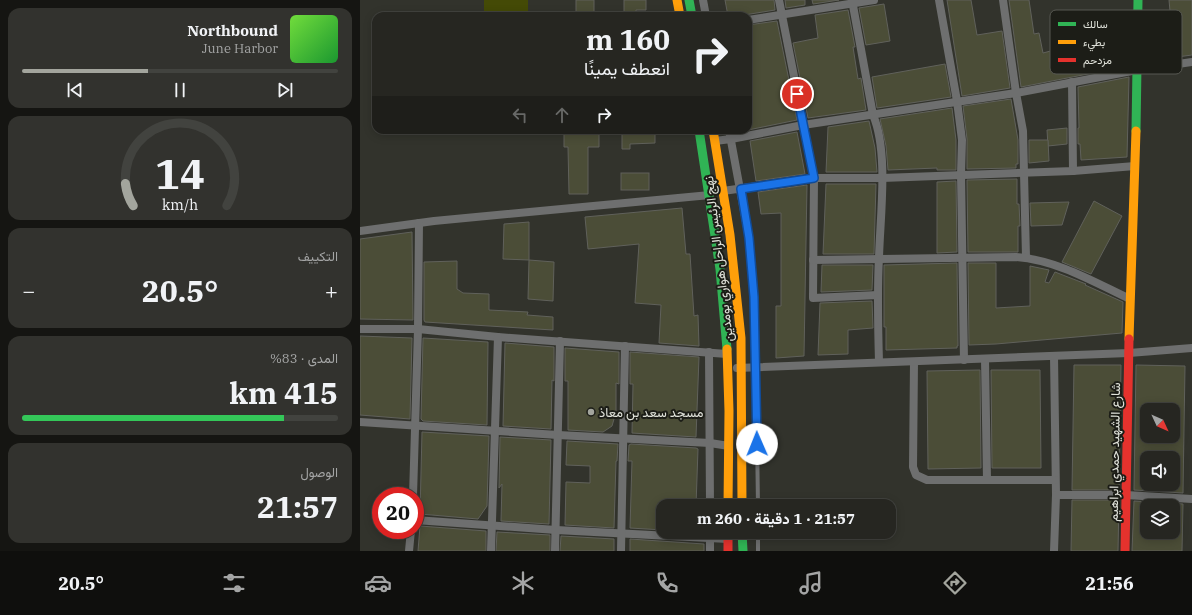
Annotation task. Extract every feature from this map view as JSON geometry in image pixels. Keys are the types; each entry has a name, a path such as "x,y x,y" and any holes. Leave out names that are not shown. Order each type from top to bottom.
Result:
{"main road":[{"path":"677,0 679,12"},
{"path":"689,0 691,12"},
{"name":"شارع الشهيد حمدي ابراهيم","path":"1138,0 1138,10"},
{"name":"شارع الشهيد حمدي ابراهيم","path":"1125,551 1130,299 1137,74"},
{"name":"نهج الرئيس الراحل هواري بومدين","path":"700,134 710,195 722,289 728,368 728,499"},
{"name":"نهج الرئيس الراحل هواري بومدين","path":"714,134 737,289 741,338 742,499"},
{"path":"728,539 728,551"},
{"path":"742,539 742,551"}],"street":[{"path":"703,0 705,12"},
{"path":"779,0 814,178 813,298 878,294"},
{"path":"752,19 852,2 874,0"},
{"path":"939,0 957,101 962,140 961,174 964,360"},
{"path":"1003,0 1023,131 1026,258"},
{"path":"852,2 873,115 878,127 882,178 878,259 879,362"},
{"path":"1182,63 1192,62"},
{"path":"715,141 803,125 1016,93 1115,74"},
{"path":"1072,82 1073,171"},
{"path":"730,134 741,189 750,253 754,297 756,367"},
{"path":"723,191 814,178 882,178 1073,171 1135,166"},
{"path":"360,231 419,223 710,195"},
{"path":"413,487 418,329 419,223"},
{"path":"813,260 1026,258 1058,266 1130,299"},
{"path":"360,329 418,329 498,337 727,354"},
{"path":"491,551 498,337"},
{"path":"556,551 560,341"},
{"path":"622,551 625,346"},
{"path":"728,368 1129,353 1192,348"},
{"path":"709,352 710,499"},
{"path":"1054,356 1056,495 1054,551"},
{"path":"985,359 987,480"},
{"path":"914,362 913,467 916,475 927,480 1055,480"},
{"path":"360,422 710,443 729,446"},
{"path":"1056,495 1126,495 1192,499"},
{"path":"424,521 556,530 656,534"},
{"path":"409,551 410,539"},
{"path":"710,539 710,551"}],"lane":[{"path":"756,367 758,499"},
{"path":"758,539 758,551"}],"green space":[{"path":"484,0 528,0 528,12 484,12"}],"building":[{"path":"576,0 594,0 594,12 576,12"},
{"path":"624,0 646,0 646,10 624,12"},
{"path":"725,0 774,0 775,10 752,14 752,12 727,12"},
{"path":"785,0 805,0 805,5 786,8"},
{"path":"812,0 839,0 813,4"},
{"path":"947,0 971,0 977,35 1002,31 1010,88 962,96"},
{"path":"1009,0 1029,0 1034,34 1039,33 1043,53 1050,51 1050,74 1088,74 1021,87"},
{"path":"1169,0 1192,0 1192,55 1182,56 1182,10 1170,10"},
{"path":"884,4 890,41 866,45 859,8"},
{"path":"848,10 855,47 853,47 858,79 861,78 866,110 808,118 793,43 818,38 815,15"},
{"path":"777,21 797,120 752,129 752,24"},
{"path":"945,64 951,97 877,108 872,77"},
{"path":"1129,77 1127,157 1081,160 1080,144 1078,144 1078,87"},
{"path":"1011,99 1018,140 1018,164 1016,164 1016,168 967,169 967,139 963,106"},
{"path":"952,108 956,140 956,170 937,170 937,168 888,170 886,146 880,119"},
{"path":"869,121 875,148 877,172 826,172 828,127"},
{"path":"1067,128 1067,144 1048,146 1047,130"},
{"path":"797,132 805,174 756,181 750,141"},
{"path":"564,134 599,134 599,147 588,147 588,194 569,194 568,147 564,147"},
{"path":"622,134 655,134 655,143 630,144 630,149 622,149"},
{"path":"1029,140 1048,140 1049,161 1029,163"},
{"path":"621,173 649,173 649,190 621,190"},
{"path":"1017,179 1017,204 1019,204 1020,226 1018,226 1018,252 968,252 967,180"},
{"path":"956,181 957,252 937,253 937,182"},
{"path":"826,184 876,184 874,254 823,254"},
{"path":"807,185 804,356 776,358 776,306 781,306 781,213 761,214 758,192"},
{"path":"1094,201 1122,216 1091,274 1062,262"},
{"path":"1069,202 1062,225 1031,226 1030,203"},
{"path":"682,208 686,254 690,254 694,316 698,315 699,346 659,343 661,305 635,303 639,244 588,249 585,217"},
{"path":"529,222 529,260 503,259 504,224"},
{"path":"412,232 413,320 360,319 360,239"},
{"path":"529,260 554,262 553,301 528,299"},
{"path":"457,261 457,289 463,293 489,294 489,310 528,312 527,315 553,317 553,330 425,322 424,262"},
{"path":"957,263 957,348 886,350 886,327 884,327 884,265"},
{"path":"968,263 996,263 996,308 1030,306 1030,266 1049,270 1045,282 1049,283 1055,272 1086,284 1085,285 1123,302 1122,333 969,345"},
{"path":"822,265 873,265 872,290 821,292"},
{"path":"872,301 873,328 848,330 848,354 818,355 820,303"},
{"path":"360,336 412,338 410,419 360,415"},
{"path":"423,338 488,342 487,425 423,421 421,419"},
{"path":"505,343 554,347 554,381 552,380 551,429 503,426"},
{"path":"565,348 619,352 619,384 616,383 616,412 612,426 603,432 568,430 568,381 565,381"},
{"path":"630,352 699,357 696,437 632,433 633,384 630,384"},
{"path":"1074,365 1121,365 1119,490 1072,490"},
{"path":"1136,365 1185,366 1183,493 1150,491 1180,491 1180,451 1140,451 1140,490 1134,490"},
{"path":"980,370 981,468 928,469 927,371"},
{"path":"991,370 1040,370 1041,468 992,468"},
{"path":"422,432 489,436 487,506 478,519 424,514 424,487 421,487"},
{"path":"500,437 551,440 549,524 501,521 502,484 499,488"},
{"path":"567,441 618,444 614,528 565,525 566,482 590,483 590,466 566,465"},
{"path":"629,445 698,449 696,499 656,499 656,530 630,528 632,461 628,461"},
{"path":"1072,500 1119,500 1118,551 1071,551"},
{"path":"1134,501 1140,501 1140,539 1180,539 1180,504 1183,504 1182,551 1132,551"},
{"path":"424,526 486,531 486,551 418,551 419,539 424,539"},
{"path":"497,532 550,535 550,551 496,551"},
{"path":"561,536 614,539 614,551 560,551"},
{"path":"630,539 704,544 704,551 630,551"}],"traffic: fast":[{"path":"689,0 691,12"},
{"path":"1138,0 1138,10"},
{"path":"1136,131 1137,74"},
{"path":"700,134 720,269 727,349"},
{"path":"742,539 743,551"}],"traffic: slow":[{"path":"677,0 679,12"},
{"path":"1129,339 1136,131"},
{"path":"714,134 730,235 741,338 742,499"},
{"path":"727,349 729,411 728,499"}],"traffic: jam":[{"path":"1125,551 1129,339"},
{"path":"728,539 728,551"}],"place":[{"name":"مسجد سعد بن معاذ","path":"591,412"}],"route":[{"path":"757,444 754,297 749,238 741,189 814,178 797,94"}]}
